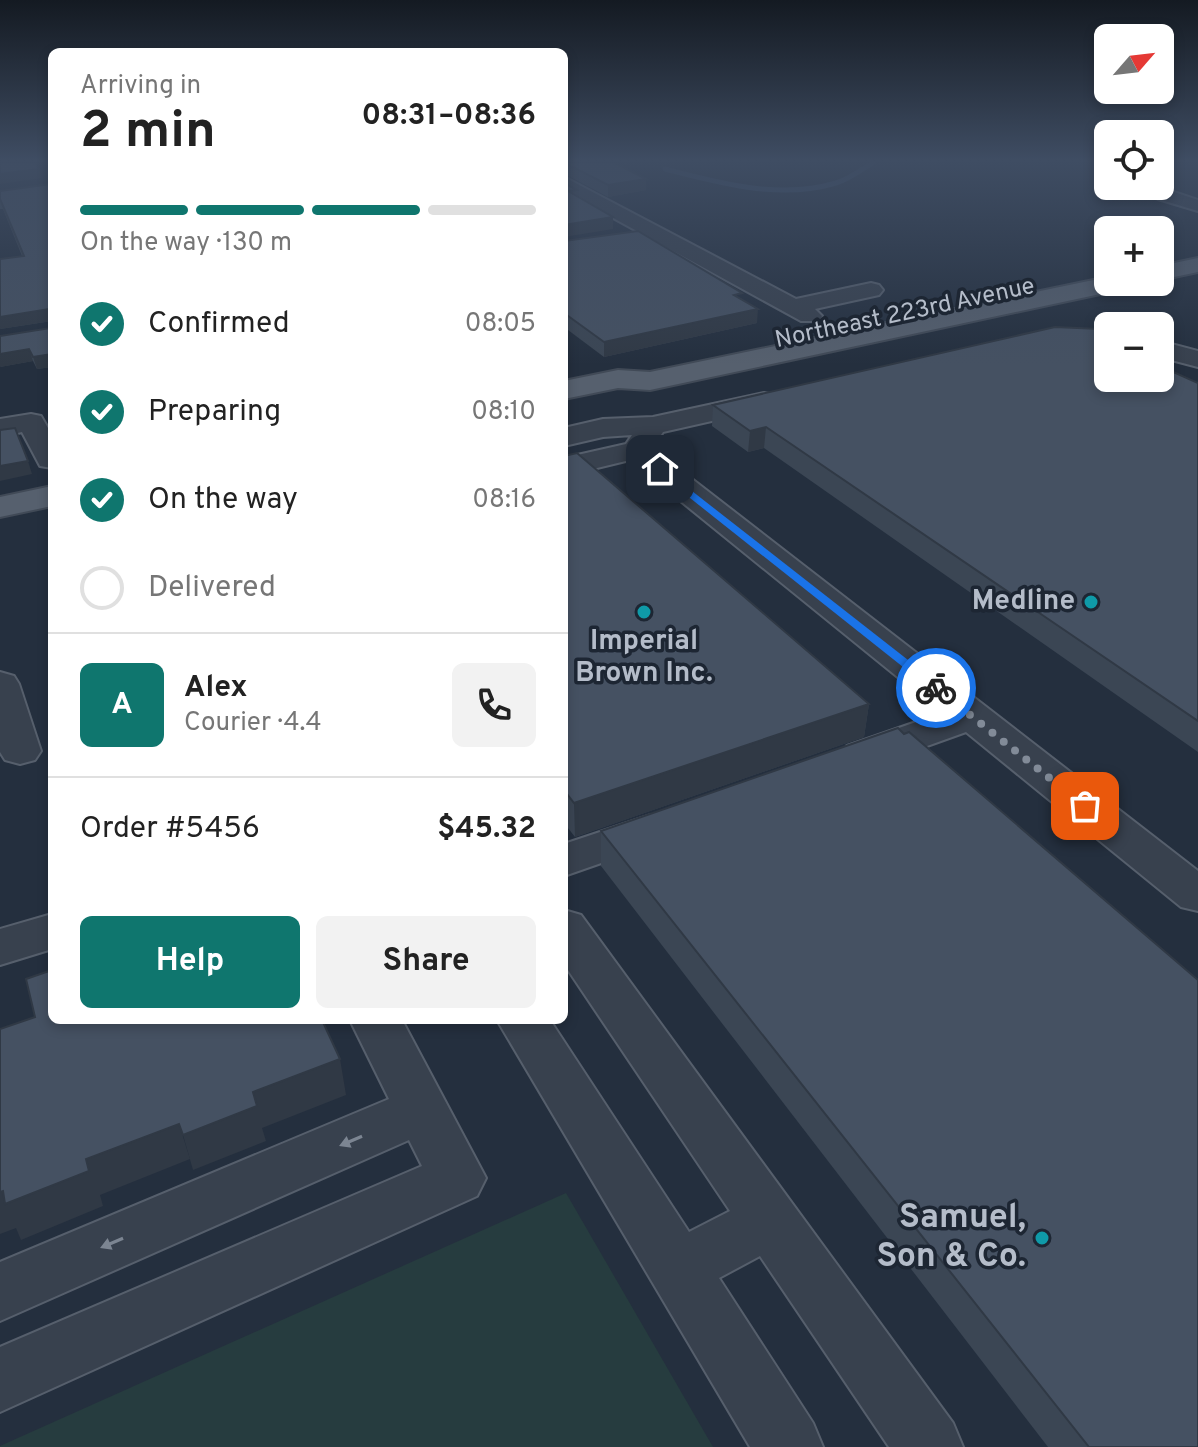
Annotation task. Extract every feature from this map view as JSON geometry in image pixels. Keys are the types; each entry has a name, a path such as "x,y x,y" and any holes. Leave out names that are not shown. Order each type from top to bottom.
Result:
{"main road":[{"path":"1174,258 1198,253"},
{"path":"1174,270 1198,265"},
{"name":"Northeast 223rd Avenue","path":"709,361 1094,275"},
{"name":"Northeast 223rd Avenue","path":"709,361 1094,287"},
{"path":"569,385 618,379 650,381 709,361"},
{"path":"0,507 48,497"}],"street":[{"path":"647,230 801,312 871,290"},
{"path":"625,236 651,232"},
{"path":"1174,353 1198,359"},
{"path":"568,466 644,438 793,394"},
{"path":"0,428 31,422 48,456"},
{"path":"568,436 603,428 644,438 972,716 1198,895"},
{"path":"826,768 972,716"},
{"path":"568,860 681,819"},
{"path":"0,947 48,932"},
{"path":"568,933 929,1447"},
{"path":"0,1380 457,1178 378,1024"},
{"path":"526,1024 789,1447"},
{"path":"0,1292 422,1110"},
{"path":"678,1268 770,1221"}],"green space":[{"path":"566,1193 713,1447 0,1447 0,1446"}],"building":[{"path":"13,230 48,230 48,309 0,317 0,259 24,256"},
{"path":"638,231 742,293 734,295 758,309 604,342 568,316 568,240"},
{"name":"Medline","path":"1055,327 1094,329 1094,392 1174,392 1174,372 1198,383 1198,721 766,427 750,431 713,405"},
{"path":"48,328 48,355 33,357 29,349 0,354 0,336"},
{"path":"15,428 28,461 0,466 0,430"},
{"name":"Imperial Brown Inc.","path":"577,453 869,704 574,803 568,795 568,455"},
{"name":"Samuel, Son & Co.","path":"898,728 904,734 909,732 1198,980 1198,1447 1089,1447 601,831"},
{"path":"48,971 48,1024 324,1024 340,1059 253,1092 257,1106 183,1135 179,1124 86,1159 89,1171 5,1204 3,1191 0,1192 0,1029 35,1017 26,979"}],"way so far":[{"path":"936,688 1085,806"}],"place":[{"name":"Medline","path":"1091,602"},
{"name":"Imperial Brown Inc.","path":"644,612"},
{"name":"Samuel, Son & Co.","path":"1042,1238"}],"route":[{"path":"660,469 936,688"}]}
